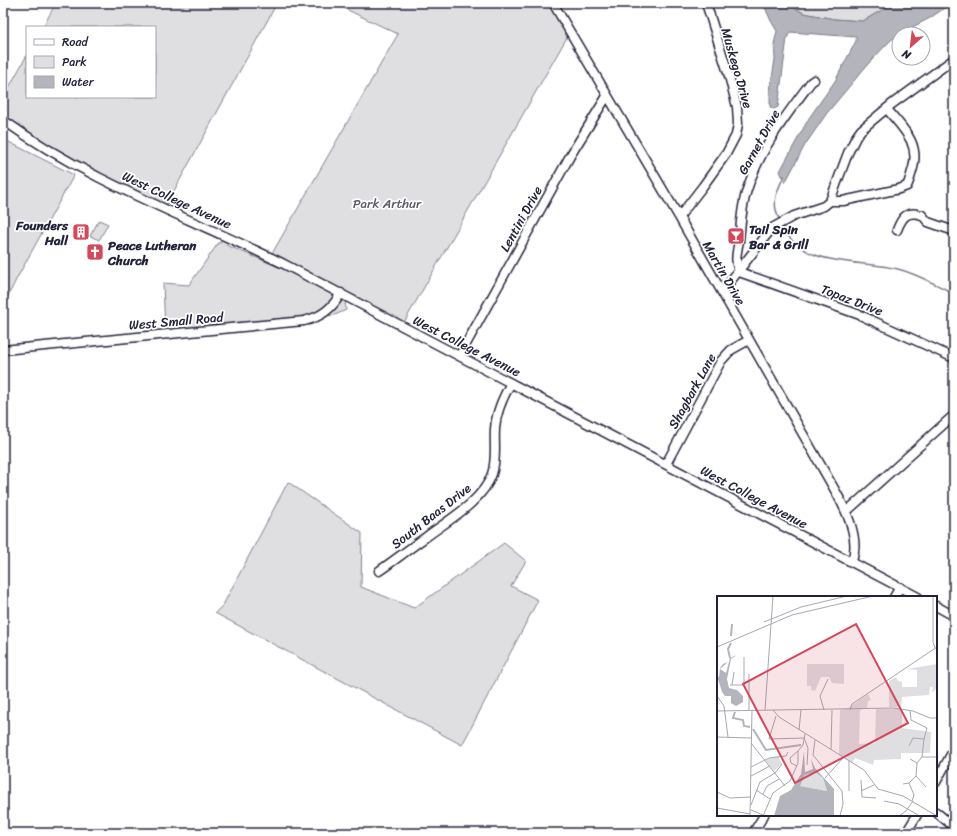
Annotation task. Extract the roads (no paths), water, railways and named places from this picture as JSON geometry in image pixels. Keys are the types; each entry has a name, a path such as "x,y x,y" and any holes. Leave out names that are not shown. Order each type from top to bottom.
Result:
{"street":[{"name":"Martin Drive","path":"553,3 679,217 836,492 846,512 854,542 854,555 852,561"},
{"name":"Muskego Drive","path":"679,217 726,154 736,135 738,124 737,107 706,3"},
{"path":"722,292 772,228 784,221 819,208 830,201 856,137 867,123 954,59"},
{"name":"Garnet Drive","path":"739,271 736,260 742,213 749,184 772,137 793,106 814,80"},
{"name":"Lentini Drive","path":"460,355 570,156 607,96"},
{"path":"830,201 839,202 850,200 907,186 915,160 913,144 906,132 887,108"},
{"name":"West College Avenue","path":"3,120 50,151 88,171 189,221 282,263 341,293 916,596"},
{"path":"897,230 902,218 915,213 922,215 928,222 954,231"},
{"name":"Topaz Drive","path":"739,271 854,312 954,358"},
{"name":"West Small Road","path":"3,350 304,321 313,319 328,310 333,306 341,293"},
{"name":"Shagbark Lane","path":"666,464 721,361 731,350 749,340"},
{"name":"South Baas Drive","path":"379,571 470,504 486,485 491,476 495,459 496,417 505,393 511,383"},
{"path":"846,512 954,415"},
{"path":"895,596 900,587"},
{"path":"937,607 954,616"},
{"path":"937,780 954,749"},
{"path":"937,813 954,828 952,833"},
{"path":"753,833 763,816"},
{"path":"906,833 916,816"}],"water":[{"path":"763,3 785,3 804,13 834,19 863,21 894,3 952,3 930,18 914,26 891,26 891,40 868,64 827,113 805,145 785,183 780,171 809,118 835,81 856,41 856,37 790,32 787,38 778,107 774,109 770,107 770,91 775,59 774,44 777,31"}],"waterway":[{"path":"780,221 777,215 775,203 777,193 784,176"},
{"path":"782,227 792,240 804,250 818,256 834,260 898,269 954,293"}],"place":[{"name":"Founders Hall","path":"81,232"},
{"name":"Tail Spin Bar & Grill","path":"736,236"},
{"name":"Peace Lutheran Church","path":"95,252"}],"park label":[{"name":"Park Arthur","path":"387,203"}]}
